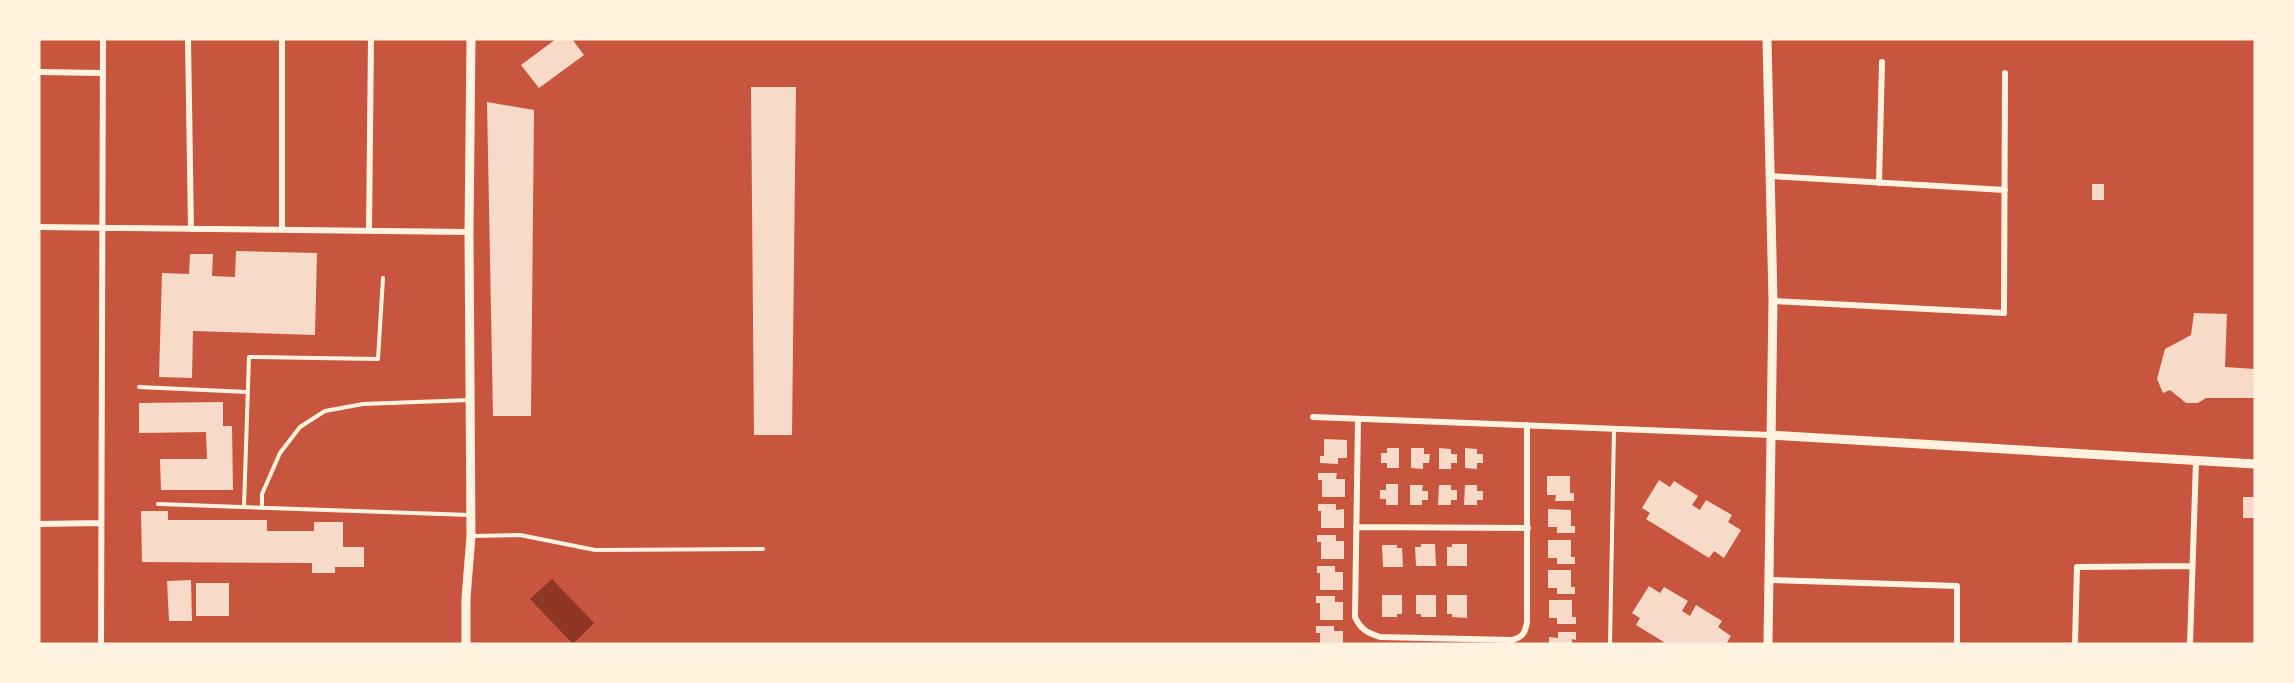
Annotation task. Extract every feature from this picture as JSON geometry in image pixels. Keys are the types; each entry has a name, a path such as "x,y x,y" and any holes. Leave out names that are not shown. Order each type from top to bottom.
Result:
{"street":[{"path":"101,644 103,39"},
{"path":"188,39 191,229"},
{"path":"282,39 282,230"},
{"path":"369,230 371,39"},
{"path":"466,644 466,598 471,536 468,232 471,39"},
{"path":"1767,39 1773,301 1768,644"},
{"path":"1879,183 1882,62"},
{"path":"39,72 103,73"},
{"path":"1773,301 2004,313 2005,73"},
{"path":"1770,176 2005,190"},
{"path":"39,227 468,232"},
{"path":"1313,417 1772,435 2255,464"},
{"path":"1358,418 1355,617 1366,632 1380,637 1512,640 1521,638 1527,622 1527,425"},
{"path":"2190,644 2196,462"},
{"path":"39,524 101,523"},
{"path":"1356,527 1528,528"},
{"path":"2074,644 2077,567 2192,566"},
{"path":"1769,580 1957,586 1956,644"}],"lane":[{"path":"244,507 249,357 378,359 383,278"},
{"path":"139,387 248,392"},
{"path":"262,508 262,494 280,453 300,427 325,411 363,404 470,400"},
{"path":"1610,644 1614,428"},
{"path":"158,504 471,515"},
{"path":"471,536 520,535 595,550 763,549"}],"shaded area":[{"path":"552,579 594,623 573,644 530,599"}],"building":[{"path":"556,39 572,39 584,55 539,88 521,65"},
{"path":"751,87 796,87 792,435 754,435"},
{"path":"487,102 534,110 531,416 493,416"},
{"path":"2092,184 2104,184 2104,200 2092,200"},
{"path":"236,251 317,253 315,335 193,331 192,378 159,377 162,273 189,274 190,254 213,254 212,276 235,277"},
{"path":"2194,313 2227,314 2225,367 2255,369 2255,398 2206,398 2198,403 2186,403 2170,390 2163,393 2157,379 2165,349 2191,335"},
{"path":"223,402 223,426 232,426 233,490 161,490 160,459 207,459 206,432 139,433 139,403"},
{"path":"1324,439 1347,440 1347,458 1338,458 1338,464 1320,463 1320,456 1324,456"},
{"path":"1387,448 1399,448 1399,468 1387,468 1387,463 1381,463 1381,453 1387,453"},
{"path":"1411,448 1424,448 1424,454 1430,454 1429,463 1423,463 1423,469 1411,468"},
{"path":"1439,448 1451,449 1451,454 1457,454 1457,463 1451,463 1451,469 1439,469"},
{"path":"1465,448 1477,449 1477,454 1483,454 1483,463 1477,463 1477,469 1465,468"},
{"path":"1318,473 1337,473 1336,479 1345,479 1345,497 1322,497 1322,480 1318,480"},
{"path":"1547,476 1570,476 1570,493 1574,493 1574,501 1555,501 1556,495 1547,495"},
{"path":"1659,480 1670,487 1674,481 1698,496 1692,505 1700,510 1706,500 1732,515 1728,522 1741,530 1724,558 1714,551 1709,558 1646,519 1650,513 1642,508"},
{"path":"1386,484 1398,484 1398,505 1386,505 1386,499 1380,499 1380,490 1386,490"},
{"path":"1410,485 1423,485 1422,491 1428,491 1428,500 1422,500 1422,505 1410,505"},
{"path":"1439,485 1451,485 1451,490 1457,490 1457,500 1451,500 1451,505 1438,505"},
{"path":"1465,485 1477,485 1477,491 1483,491 1483,500 1477,500 1477,505 1464,505"},
{"path":"2243,497 2255,497 2255,518 2243,518"},
{"path":"1318,504 1336,504 1336,510 1344,509 1344,528 1321,528 1321,511 1318,511"},
{"path":"1548,509 1571,510 1571,526 1575,526 1575,533 1557,533 1557,527 1548,527"},
{"path":"141,511 168,511 168,520 267,520 267,531 314,531 314,522 343,522 343,547 364,547 364,567 335,567 335,573 312,573 312,563 142,562"},
{"path":"1317,535 1336,535 1336,541 1344,541 1344,559 1321,559 1321,542 1317,542"},
{"path":"1548,540 1571,540 1571,557 1575,557 1575,564 1557,564 1557,558 1548,558"},
{"path":"1421,544 1435,544 1436,566 1416,566 1415,547 1421,547"},
{"path":"1452,544 1467,544 1467,566 1447,566 1447,547 1452,547"},
{"path":"1382,545 1397,545 1397,548 1402,548 1403,567 1383,567"},
{"path":"1317,566 1335,566 1335,572 1343,572 1343,590 1320,590 1320,573 1317,573"},
{"path":"1548,570 1571,570 1571,587 1575,587 1575,594 1557,594 1557,588 1548,588"},
{"path":"191,580 192,621 169,621 167,581"},
{"path":"196,583 229,583 229,616 196,616"},
{"path":"1649,586 1660,593 1664,587 1688,601 1682,611 1690,616 1696,605 1722,621 1718,627 1731,636 1726,644 1667,644 1636,625 1640,618 1632,613"},
{"path":"1382,595 1402,595 1402,614 1397,614 1397,617 1382,617"},
{"path":"1416,595 1436,595 1436,617 1421,617 1421,614 1416,614"},
{"path":"1447,595 1467,595 1467,618 1452,617 1452,614 1447,614"},
{"path":"1316,596 1335,596 1335,602 1343,602 1343,620 1320,620 1320,603 1316,603"},
{"path":"1549,600 1572,600 1572,617 1576,617 1576,624 1557,624 1557,618 1549,618"},
{"path":"1316,626 1334,626 1334,631 1343,631 1343,644 1320,644 1320,633 1316,633"},
{"path":"1558,632 1576,632 1576,640 1572,639 1572,644 1549,644 1549,637 1558,638"}]}
